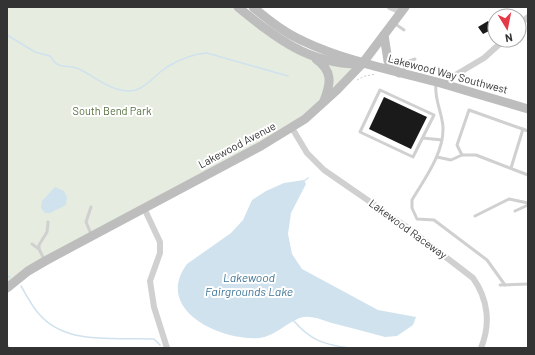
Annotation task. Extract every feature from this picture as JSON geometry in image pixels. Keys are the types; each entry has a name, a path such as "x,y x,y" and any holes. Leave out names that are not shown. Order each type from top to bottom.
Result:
{"main road":[{"path":"238,7 272,34 322,64 329,73 330,85 323,104"},
{"path":"252,7 277,27 302,41 362,64"},
{"name":"Lakewood Avenue","path":"7,288 28,271 292,128 323,104 362,64 403,9"},
{"path":"384,35 388,61 401,73"},
{"path":"306,54 344,64 362,64"},
{"name":"Lakewood Way Southwest","path":"362,64 436,82 528,109"}],"street":[{"path":"390,7 403,9"},
{"path":"446,85 452,77 484,58 495,48"},
{"name":"Lakewood Raceway","path":"292,128 307,153 324,170 408,228 473,278 479,286 486,306 487,325 482,348"},
{"path":"144,208 160,242 160,253 150,281 154,307 167,348"}],"lane":[{"path":"394,22 404,30"},
{"path":"401,73 406,62 415,59"},
{"path":"436,82 435,91 443,126 442,140 437,157 412,200 414,214 417,219 434,220 487,260 504,285"},
{"path":"380,90 434,115 423,138 414,157 360,132 380,90"},
{"path":"462,155 457,145 469,110 528,131"},
{"path":"511,168 524,129"},
{"path":"423,138 442,140"},
{"path":"437,157 451,160 462,155 476,155 528,175"},
{"path":"475,216 509,199 528,204"},
{"path":"515,211 528,204"},
{"path":"91,207 86,222 92,236"},
{"path":"39,249 39,245 48,232 48,222"},
{"path":"32,244 39,249 46,261"},
{"path":"500,285 528,284"}],"path":[{"path":"355,82 369,75 382,74"}],"green space":[{"name":"South Bend Park","path":"7,7 239,7 294,48 362,64 292,128 7,288"}],"water":[{"name":"Lakewood Fairgrounds Lake","path":"304,180 306,184 291,213 288,234 292,254 302,269 378,310 416,317 413,325 397,336 385,337 318,318 303,317 266,337 244,338 211,328 196,319 185,308 179,295 179,281 187,264 231,233 243,220 252,200 266,191 284,183"},
{"path":"55,187 64,191 67,197 66,205 50,213 45,213 41,208 42,201"}],"building":[{"path":"487,22 487,32 483,34 478,27"},
{"path":"384,97 427,117 411,149 369,129"}],"waterway":[{"path":"7,35 35,52 50,56 57,64 61,66 76,68 86,72 108,86 126,91 133,91 145,86 167,67 181,59 196,54 207,53 288,76"},
{"path":"304,181 308,178"},
{"path":"21,286 37,312 51,325 64,332 94,338 154,339 160,345"},
{"path":"293,320 305,332 318,340 325,343 350,348"}]}
